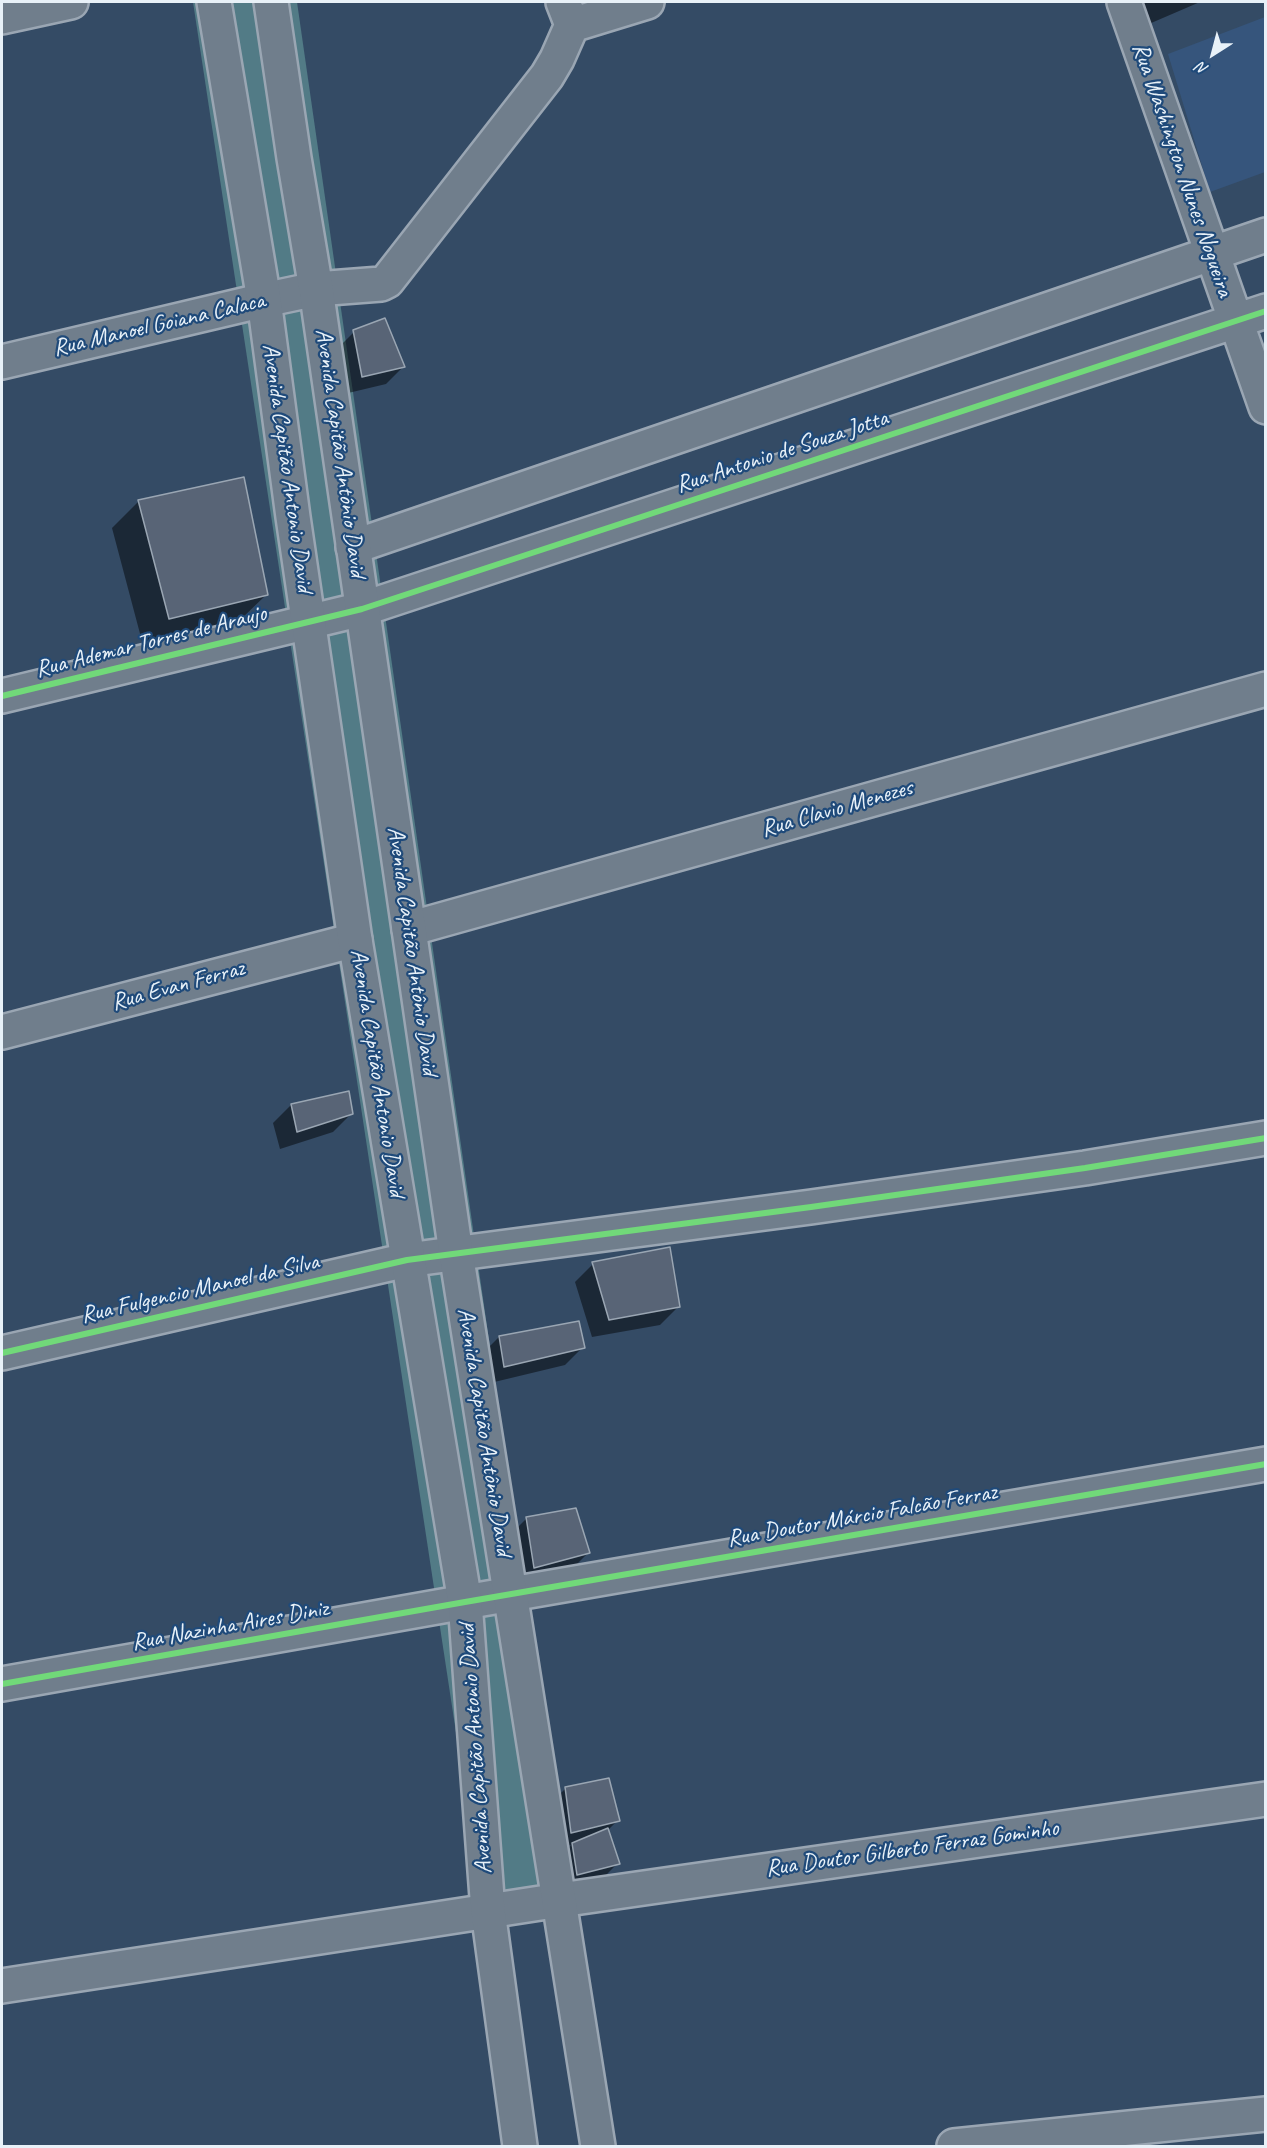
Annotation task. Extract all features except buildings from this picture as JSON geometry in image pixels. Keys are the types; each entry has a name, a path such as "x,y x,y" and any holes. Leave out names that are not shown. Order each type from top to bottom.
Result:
{"street":[{"path":"2,17 71,2"},
{"name":"Avenida Capitão Antonio David","path":"214,2 264,300 308,622 356,940 465,1602 488,1911 520,2146"},
{"name":"Avenida Capitão Antônio David","path":"271,2 316,290 456,1253 560,1900"},
{"path":"567,13 647,2"},
{"name":"Rua Washington Nunes Nogueira","path":"1124,2 1234,322 1266,407"},
{"name":"Rua Manoel Goiana Calaca","path":"2,362 264,300 316,290 381,284 387,281 547,76 557,59 567,13"},
{"name":"Rua Antonio de Souza Jotta","path":"353,546 1266,235"},
{"name":"Rua Antonio de Souza Jotta","path":"308,622 362,609 1266,312"},
{"name":"Rua Ademar Torres de Araujo","path":"2,696 308,622"},
{"name":"Rua Clavio Menezes","path":"409,928 1266,689"},
{"name":"Rua Evan Ferraz","path":"2,1032 356,940"},
{"name":"Rua Fulgencio Manoel da Silva","path":"2,1353 407,1260 834,1204 1085,1168 1266,1138"},
{"name":"Rua Doutor Márcio Falcão Ferraz","path":"465,1602 1266,1464"},
{"name":"Rua Nazinha Aires Diniz","path":"2,1684 465,1602"},
{"name":"Rua Doutor Gilberto Ferraz Gominho","path":"2,1986 560,1900 1266,1799"},
{"path":"560,1900 598,2146"},
{"path":"954,2146 1266,2114"}],"shaded area":[{"path":"1265,17 1265,172 1210,192 1168,54"}],"green space":[{"path":"193,2 297,2 567,1884 481,1897"}],"cycle path":[{"path":"2,696 362,609 1266,311"},
{"path":"2,1353 407,1260 811,1207 1085,1168 1266,1138"},
{"path":"2,1684 1266,1464"}]}
